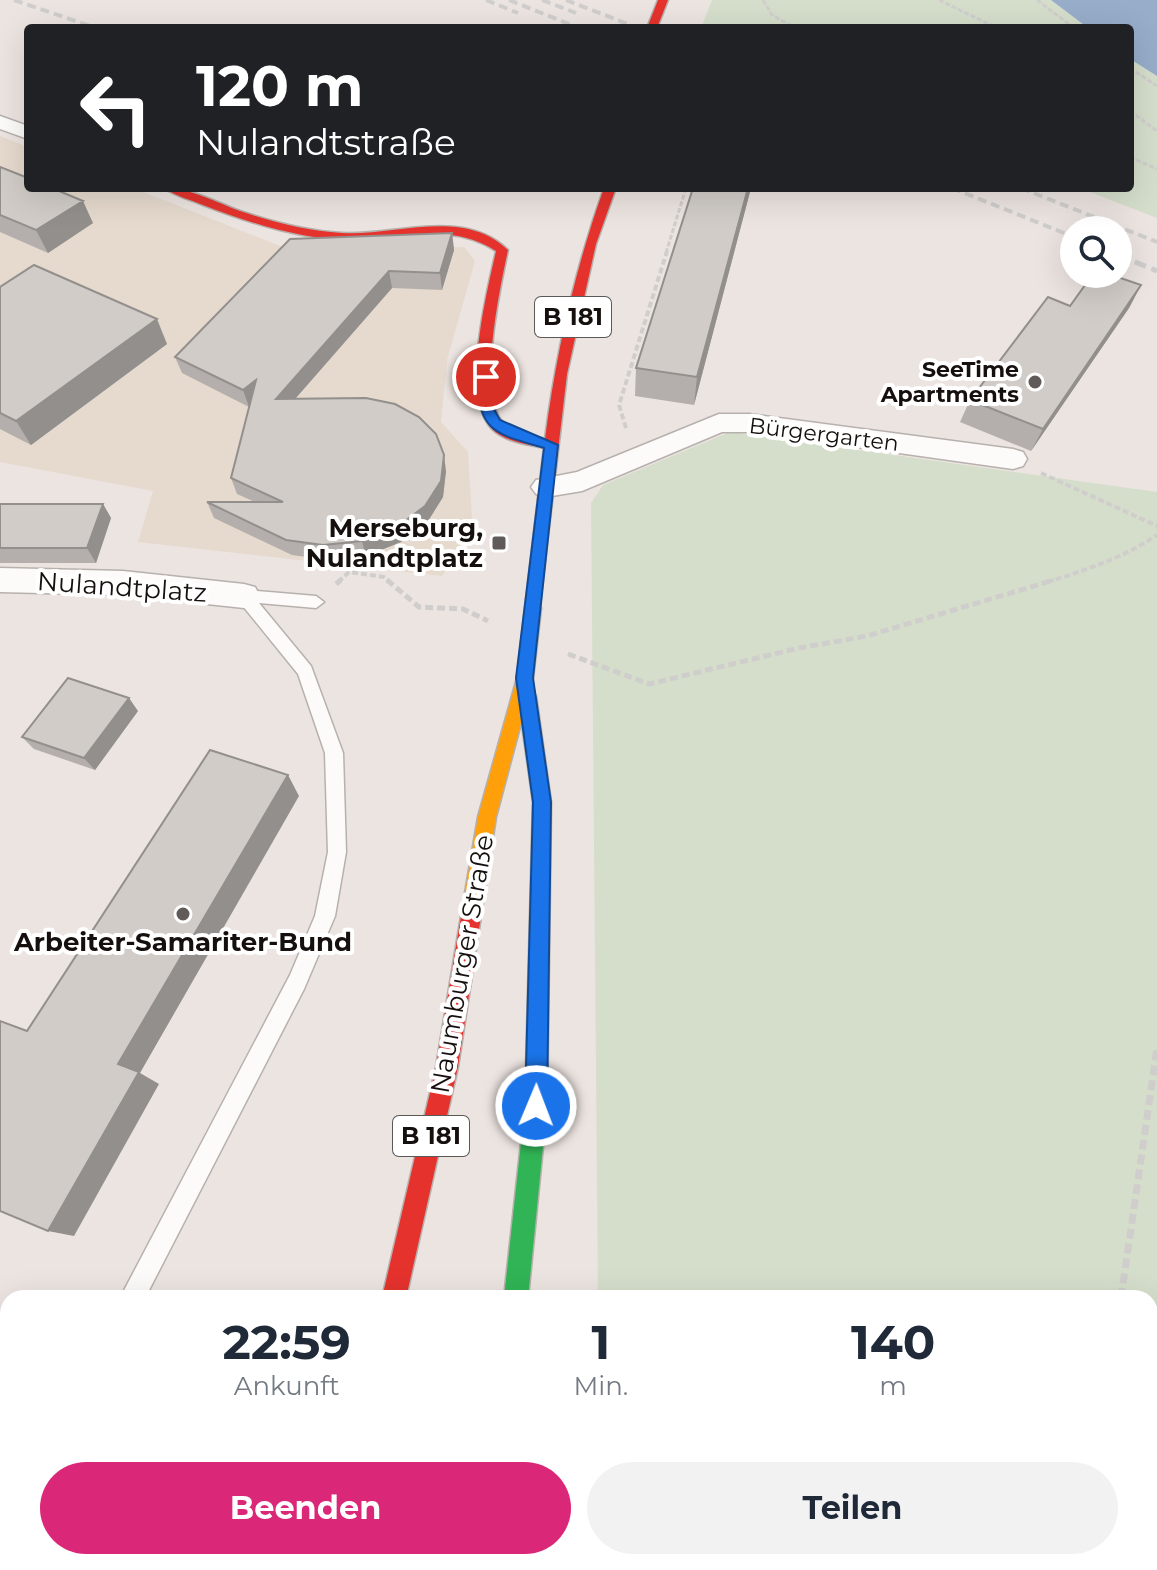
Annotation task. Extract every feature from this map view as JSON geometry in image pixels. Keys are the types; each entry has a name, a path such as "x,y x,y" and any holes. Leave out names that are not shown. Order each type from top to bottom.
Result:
{"main road":[{"path":"654,24 662,4"},
{"path":"180,192 243,217 302,232 358,237 452,229 496,244 502,250 491,295 484,404 495,423 516,435 551,445"},
{"name":"Naumburger Straße","path":"396,1290 447,1067 487,817 525,678 560,374 590,244 607,192"},
{"name":"Naumburger Straße","path":"517,1290 536,1106 542,818 525,678"}],"street":[{"path":"0,122 24,131"},
{"name":"Bürgergarten","path":"641,454 719,423 749,423 1013,459"},
{"path":"546,487 582,481 641,454"},
{"name":"Nulandtplatz","path":"0,580 123,583 244,596"}],"lane":[{"path":"244,596 316,602"},
{"path":"136,1290 297,982 325,916 337,852 334,753 305,671 244,596"}],"path":[{"path":"763,0 772,15 788,24"},
{"path":"939,0 989,24"},
{"path":"1037,0 1069,24"},
{"path":"1134,71 1157,86"},
{"path":"1134,114 1157,131"},
{"path":"1134,159 1157,169"},
{"path":"641,454 624,424 619,405 685,192"},
{"path":"1013,459 1157,526"},
{"path":"316,602 349,572 384,577 419,607 463,609 529,639 649,684 882,631 1096,567 1133,551 1157,535"},
{"path":"1122,1290 1157,1048"}],"shaded area":[{"path":"0,136 24,145 24,192 143,192 293,251 464,247 475,261 447,360 441,422 468,452 473,536 442,576 138,542 153,491 0,462"}],"green space":[{"path":"712,0 1051,0 1083,24 703,24"},
{"path":"1134,62 1157,76 1157,218 1090,192 1134,192"},
{"path":"730,432 1157,492 1157,1290 598,1290 591,503 603,485"}],"water":[{"path":"1051,0 1157,0 1157,76 1134,62 1134,24 1083,24"}],"building":[{"path":"0,167 24,176 24,192 62,192 83,201 36,230 0,215"},
{"path":"692,192 747,192 697,377 636,368"},
{"path":"452,233 440,273 389,271 276,399 366,398 395,404 419,417 436,434 444,455 441,481 425,506 397,527 362,541 323,545 286,540 207,502 283,502 231,478 256,380 243,390 175,357 290,239"},
{"path":"34,265 157,319 16,421 0,413 0,287"},
{"name":"SeeTime Apartments","path":"1132,282 1141,285 1043,429 970,400 1048,297 1070,306 1083,288 1132,288"},
{"path":"0,504 103,504 87,548 0,548"},
{"path":"68,678 129,698 84,758 22,737"},
{"name":"Arbeiter-Samariter-Bund","path":"210,750 288,775 118,1064 139,1072 48,1231 0,1211 0,1021 27,1031"}],"railway":[{"path":"14,0 84,24"},
{"path":"486,0 518,13"},
{"path":"509,0 569,24"},
{"path":"542,0 576,13"},
{"path":"566,0 628,24"},
{"path":"962,192 1060,231"},
{"path":"1031,192 1157,242"},
{"path":"1132,261 1157,271"}],"traffic: fast":[{"path":"517,1290 536,1106 542,802 527,696"}],"traffic: slow":[{"path":"471,916 487,817 525,678 533,608"}],"traffic: jam":[{"path":"654,24 663,0"},
{"path":"180,192 293,230 357,237 456,230 487,240 502,250 487,338 485,387 488,407 494,422 505,432 551,445"},
{"path":"533,608 560,374 590,244 609,192"},
{"path":"396,1290 447,1067 471,916"}],"place":[{"name":"SeeTime Apartments","path":"1035,382"},
{"name":"Merseburg, Nulandtplatz","path":"499,543"},
{"name":"Arbeiter-Samariter-Bund","path":"183,914"}],"route":[{"path":"486,377 484,404 495,423 516,435 551,445 525,678 542,802 536,1106"}]}
